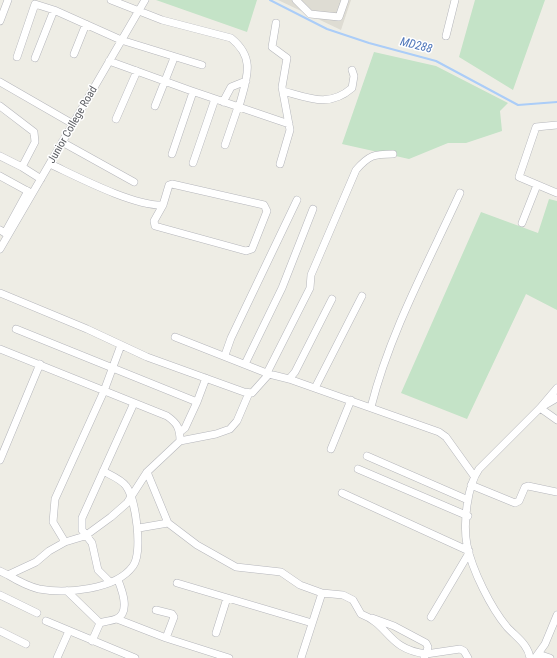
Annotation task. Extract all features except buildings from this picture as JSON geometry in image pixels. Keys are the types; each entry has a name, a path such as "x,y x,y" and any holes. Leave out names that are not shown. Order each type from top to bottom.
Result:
{"street":[{"path":"0,20 8,0"},
{"path":"111,0 138,12 162,20 231,38 246,54 248,60 246,81 225,144"},
{"name":"Junior College Road","path":"0,249 21,208 41,179 146,0"},
{"path":"296,0 310,14 339,16 345,0"},
{"path":"446,36 455,0"},
{"path":"17,57 35,4 44,3 54,10 122,40 202,66"},
{"path":"35,58 54,10"},
{"path":"276,23 272,46 288,59 282,81 282,91 289,124 288,140 280,164"},
{"path":"74,54 86,24"},
{"path":"154,106 174,58"},
{"path":"109,61 193,92 289,124"},
{"path":"282,91 321,101 328,101 352,88 354,76 352,70"},
{"path":"116,119 137,71"},
{"path":"223,102 231,87 246,81"},
{"path":"0,82 73,124"},
{"path":"172,154 193,92"},
{"path":"193,162 215,99"},
{"path":"0,106 34,132 35,142 22,167"},
{"path":"557,124 536,127 519,177 557,193"},
{"path":"62,142 134,182"},
{"path":"0,293 87,329 147,357 249,393 256,390 268,374 310,288 311,274 356,170 367,158 378,154 393,154"},
{"path":"0,156 41,179"},
{"path":"50,164 151,206 163,205"},
{"path":"0,176 30,193"},
{"path":"172,184 264,205 267,211 252,249 246,251 155,226 154,221 163,205 169,186 172,184"},
{"path":"522,224 537,185"},
{"path":"371,407 377,383 400,324 460,193"},
{"path":"225,355 231,338 297,200"},
{"path":"0,230 5,233 21,208"},
{"path":"244,364 282,288 314,209"},
{"path":"315,388 362,296"},
{"path":"289,379 295,372 332,299"},
{"path":"16,328 197,402"},
{"path":"175,337 225,355 268,374 289,379 351,400 439,432 446,437 474,476"},
{"path":"65,542 53,522 55,499 104,391 121,345"},
{"path":"0,348 175,421 180,432 180,441"},
{"path":"0,460 40,364"},
{"path":"180,432 185,428 206,378"},
{"path":"530,658 523,642 507,627 491,602 469,552 467,545 468,500 474,476 479,469 540,408 557,388"},
{"path":"8,575 36,562 49,551 86,533 112,518 131,498 146,472 180,441 216,434 230,429 237,421 249,393"},
{"path":"540,408 557,398"},
{"path":"331,449 351,400"},
{"path":"110,582 98,570 94,549 86,533 82,518 134,403"},
{"path":"540,408 557,420"},
{"path":"367,456 468,500"},
{"path":"358,469 468,516"},
{"path":"0,571 20,582 39,589 67,590 95,587 118,580 134,565 138,549 139,528 131,498 127,486 103,471"},
{"path":"146,472 168,522 198,546 236,567 281,572 300,585 322,593 343,595 348,597 353,600 361,614 394,626 426,643 428,647 425,656"},
{"path":"471,485 515,502 519,501 525,487 528,486 557,492"},
{"path":"342,493 469,552"},
{"path":"139,528 168,522"},
{"path":"431,617 469,552"},
{"path":"117,619 124,606 125,598 118,580"},
{"path":"177,583 312,624"},
{"path":"67,590 100,623"},
{"path":"301,658 322,593"},
{"path":"0,595 38,614"},
{"path":"216,632 227,598"},
{"path":"156,610 172,614 174,617 166,638"},
{"path":"550,658 536,656 552,630 557,615"},
{"path":"372,618 400,647 425,656 460,649 464,651 468,658"},
{"path":"100,623 117,619 215,657 229,658"},
{"path":"46,621 134,658"},
{"path":"92,641 100,623"},
{"path":"0,631 26,644"},
{"path":"57,658 69,631"}],"shaded area":[{"path":"278,0 351,0 341,30"}],"green space":[{"path":"156,0 257,0 247,32"},
{"path":"475,0 545,0 513,90 459,57"},
{"path":"374,52 436,66 508,103 500,111 502,131 466,143 448,143 409,159 342,144"},
{"path":"549,199 557,201 557,310 526,294 467,419 401,393 481,212 538,233"}],"waterway":[{"name":"MD288","path":"270,0 327,29 369,43 436,61 518,105 557,102"}]}
